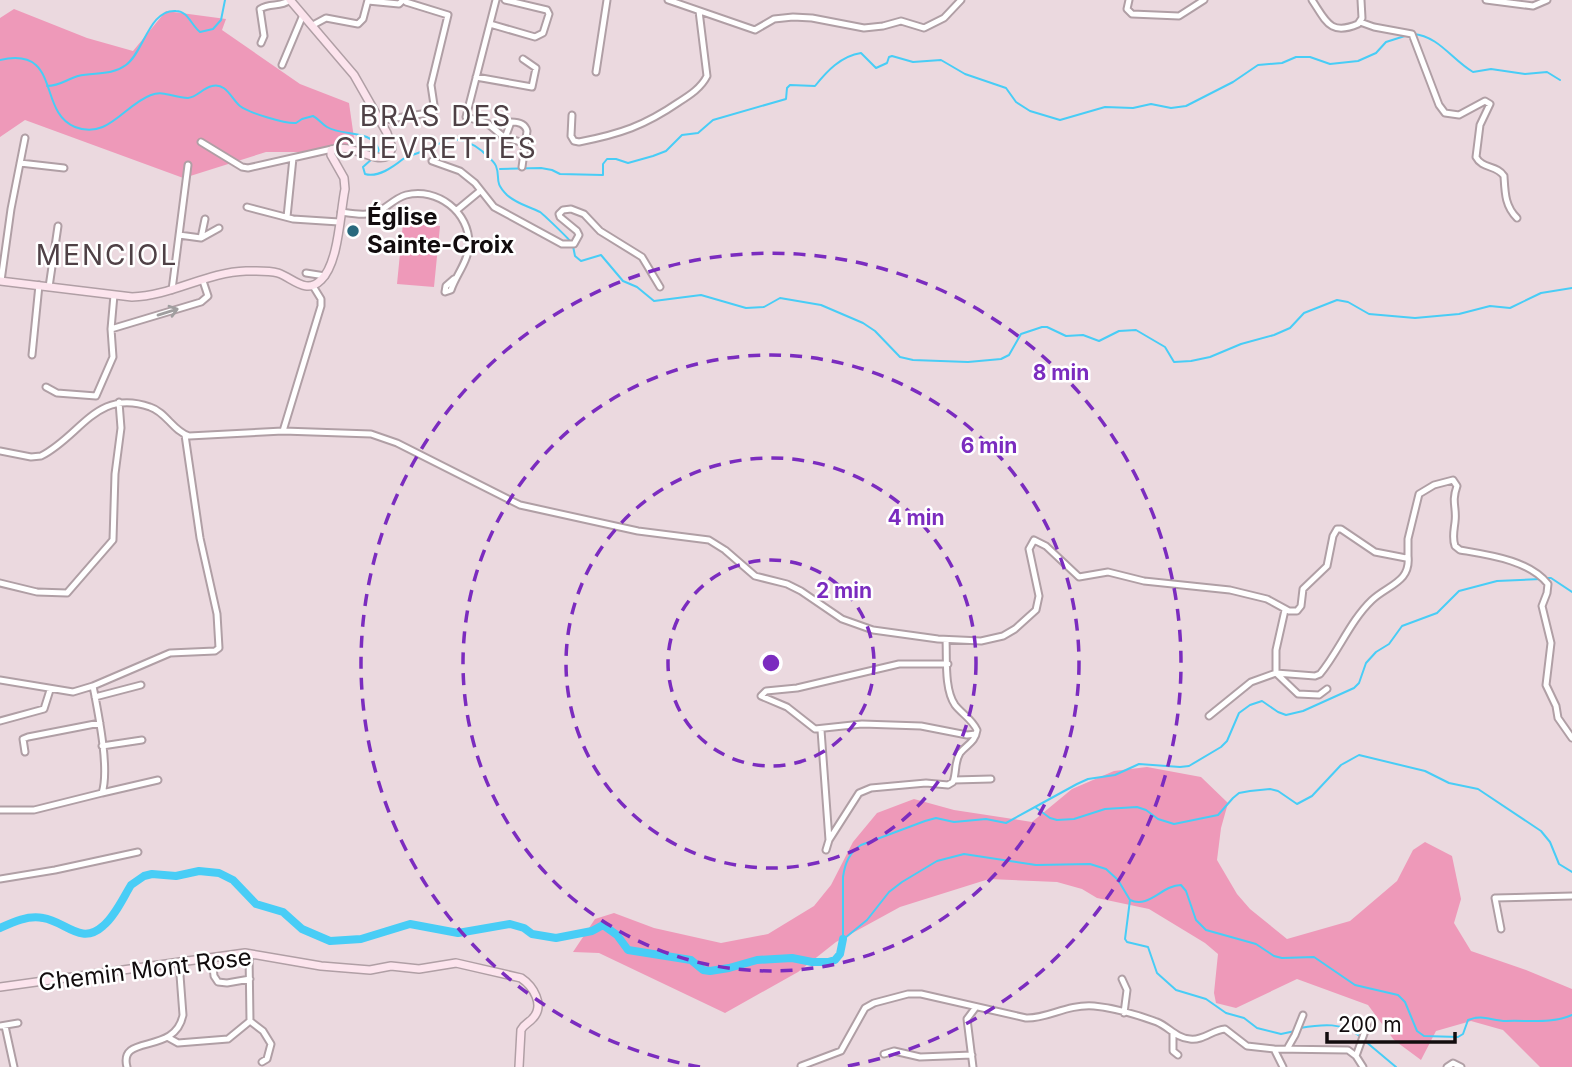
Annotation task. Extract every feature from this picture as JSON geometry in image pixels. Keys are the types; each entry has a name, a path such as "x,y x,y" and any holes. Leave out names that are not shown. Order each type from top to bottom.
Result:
{"main road":[{"path":"1,281 142,297 243,271 268,271 285,275 301,285 313,286 325,275 332,261 345,183 331,150 335,148 364,152 378,158 386,157 392,148 387,133 354,75 290,0"},
{"name":"Chemin Mont Rose","path":"0,988 249,954 321,966 370,970 391,966 419,969 456,963 521,978 535,994 536,1015 521,1030 519,1067"}],"street":[{"path":"261,43 264,36 260,9 270,5 283,5 290,0"},
{"path":"496,0 466,117 488,124 505,138 525,143"},
{"path":"490,24 536,37 543,33 549,14 547,10 505,0"},
{"path":"596,72 607,0"},
{"path":"668,0 755,30 774,19 793,17 864,28 901,21 924,28 944,18 961,0"},
{"path":"1129,0 1127,9 1132,14 1175,17 1204,0"},
{"path":"1312,0 1329,26 1339,29 1350,28 1360,22 1361,0"},
{"path":"1486,0 1533,6 1547,0"},
{"path":"313,25 326,18 358,24 363,19 368,1 399,4 404,1 447,15 431,85 433,112 378,121"},
{"path":"572,115 571,136 574,141 579,142 617,134 653,120 692,93 706,76 699,11"},
{"path":"282,65 303,15"},
{"path":"1360,22 1412,34 1439,105 1445,113 1459,115 1485,101 1490,104 1480,125 1476,157 1482,165 1501,172 1504,176 1505,200 1517,218"},
{"path":"476,77 530,88 535,83 536,68 523,59"},
{"path":"505,138 510,122 522,124 527,131 522,167"},
{"path":"1,281 25,138"},
{"path":"201,142 242,167 335,148"},
{"path":"287,217 293,158"},
{"path":"432,161 460,171 497,209 568,245 576,243 579,235 559,214 563,210 571,209 581,212 600,230 642,257 660,287"},
{"path":"20,163 64,168"},
{"path":"172,290 188,166"},
{"path":"457,210 481,191"},
{"path":"341,212 369,215 405,195 421,193 440,198 457,210 467,231 469,244 466,258 454,279"},
{"path":"247,207 287,217 339,222"},
{"path":"201,238 205,219"},
{"path":"49,287 58,226"},
{"path":"179,235 201,238 219,228"},
{"path":"306,273 325,275"},
{"path":"111,328 201,302 208,296 203,281"},
{"path":"32,355 39,285"},
{"path":"283,431 321,306 321,299 313,286"},
{"path":"46,387 57,393 96,396 113,357 111,328 114,295"},
{"path":"0,583 37,592 67,593 111,542 121,428 119,402"},
{"path":"0,451 31,457 41,456 103,407 119,402 152,407 161,412 185,435 219,645 215,651 170,653 93,686 73,691 50,690 0,680"},
{"path":"185,435 283,431 358,432 385,438 520,505 638,531 709,540 755,576 787,584 842,619 873,630 946,639 981,641 1003,636 1036,610 1039,596 1028,549 1034,540 1046,546 1079,578 1108,572 1144,581 1230,590 1267,599 1285,610 1295,612 1300,608 1303,589 1327,566 1337,529 1375,552 1402,559 1408,556"},
{"path":"1209,716 1251,682 1276,673 1315,676 1320,674 1372,600 1405,576 1409,567 1407,543 1419,494 1434,485 1455,481 1457,484 1452,503 1455,513 1455,546 1460,550 1504,558 1539,575 1548,584 1548,593 1542,606 1551,643 1546,685 1556,706 1558,718 1572,738"},
{"path":"1285,610 1276,650 1276,673 1298,694 1319,695 1328,689"},
{"path":"826,850 829,840 859,793 871,788 926,783 948,785 954,779 958,756 972,743 976,733 974,723 954,703 949,688 946,639"},
{"path":"948,664 899,664 797,688 766,691 761,696 787,707 812,728 821,730 862,724 921,726 967,735 976,733"},
{"path":"95,697 141,685"},
{"path":"93,686 102,746 102,793"},
{"path":"0,721 44,709 50,690"},
{"path":"25,752 23,738 100,723"},
{"path":"821,730 829,840"},
{"path":"102,746 142,740"},
{"path":"954,779 991,779"},
{"path":"0,810 34,810 158,780"},
{"path":"0,879 138,852"},
{"path":"1501,929 1495,898 1572,896"},
{"path":"169,1038 178,1042 228,1040 250,1021 249,954"},
{"path":"212,958 214,976 218,982 250,979"},
{"path":"127,1067 125,1057 129,1050 135,1046 169,1038 178,1030 183,1015 179,962"},
{"path":"1122,979 1127,990 1124,1013"},
{"path":"802,1066 841,1051 865,1008 874,1003 916,993 1031,1018 1064,1008 1105,1008 1156,1022 1173,1034 1195,1040 1225,1029 1247,1046 1273,1049 1343,1049 1356,1056 1363,1067"},
{"path":"973,1067 967,1019 976,1007"},
{"path":"1287,1049 1303,1015"},
{"path":"1356,1056 1369,1020"},
{"path":"250,1021 262,1031 271,1044 267,1059 262,1062"},
{"path":"15,1067 3,1026 18,1023"},
{"path":"1173,1034 1174,1051 1178,1055"},
{"path":"1273,1049 1283,1067"},
{"path":"884,1054 894,1051 920,1057 972,1055"},
{"path":"1447,1067 1453,1063 1461,1067"}],"shaded area":[{"path":"14,9 87,38 133,51 166,11 226,19 222,30 300,84 349,103 356,152 266,152 186,179 25,120 0,137 0,18"},
{"path":"403,223 440,226 434,287 397,284"},
{"path":"1147,767 1201,777 1228,803 1221,828 1217,860 1237,894 1250,909 1287,939 1350,921 1397,881 1413,850 1425,842 1452,856 1461,899 1454,923 1471,951 1572,989 1572,1067 1540,1067 1503,1030 1471,1021 1436,1031 1421,1060 1394,1040 1368,1005 1297,979 1236,1008 1216,1003 1214,993 1218,954 1205,943 1149,909 1097,898 1082,889 1057,882 989,879 900,907 836,942 798,972 725,1013 599,953 573,952 595,919 614,913 654,928 721,943 768,934 814,906 831,885 853,842 877,813 914,799 954,810 1032,822 1072,789 1114,771"}],"waterway":[{"path":"47,86 78,76 115,71 126,65 138,51 153,24 167,12 184,13 200,32 213,29 221,20 225,0"},
{"path":"1413,34 1438,44 1473,72 1491,69 1525,74 1547,72 1560,80"},
{"path":"500,169 541,168 560,174 603,175 603,164 607,159 628,163 666,151 682,135 698,133 713,120 786,99 790,85 815,86 841,61 861,53 876,68 887,63 892,56 913,62 941,60 965,74 1006,88 1016,102 1030,111 1060,120 1105,107 1133,108 1151,104 1171,108 1186,106 1233,82 1258,65 1282,63 1296,57 1310,57 1330,64 1358,61 1376,53 1386,42 1408,35"},
{"name":"BRAS DES CHEVRETTES","path":"0,60 19,58 33,62 41,71 63,119 75,127 87,130 106,125 151,95 160,93 188,98 217,85 225,89 240,106 259,115 296,123 313,116 334,130 370,139 379,150 377,154"},
{"name":"BRAS DES CHEVRETTES","path":"373,158 363,167 365,174 380,173 405,158 443,142 465,141 494,162 499,183 507,195 540,212 570,241"},
{"name":"BRAS DES CHEVRETTES","path":"573,246 575,256 581,261 601,255 623,281 637,287 654,301 701,295 746,308 764,307 780,298 821,305 863,323 875,331 900,357 913,360 968,362 1001,359 1009,355 1021,334 1047,327 1066,336 1083,335 1099,341 1119,331 1136,330 1165,347 1174,362 1191,361 1274,335 1290,328 1304,313 1337,300 1348,302 1369,314 1415,318 1459,314 1490,306 1510,308 1541,293 1572,288"},
{"path":"1547,578 1572,592"},
{"path":"1035,807 1088,779 1115,775 1139,764 1189,766 1221,747 1227,741 1239,713 1250,705 1262,701 1286,715 1303,711 1354,688 1359,683 1366,663 1376,652 1389,644 1402,626 1437,613 1459,591 1497,581 1541,579"},
{"path":"843,939 843,877 851,855 861,845 925,821 936,818 954,822 986,819 1006,823 1035,807 1050,818 1074,819 1105,809 1137,807 1158,819 1174,824 1218,815 1239,793 1250,791 1278,791 1297,804 1312,796 1341,765 1359,755 1425,771 1449,783 1478,789 1541,831 1550,842 1559,864 1572,872"},
{"path":"845,938 867,920 889,892 937,861 964,854 1036,865 1090,864 1106,869 1118,880 1130,900 1125,939 1127,942 1148,947 1157,973 1176,990 1206,999 1226,1013 1244,1018 1257,1028 1281,1034 1295,1031"},
{"path":"0,928 37,917 80,933 95,932 119,907 131,885 144,876 176,876 199,871 219,873 233,880 256,904 283,912 302,929 330,941 361,939 410,924 458,933 510,924 524,928 532,934 556,938 592,931 603,925 617,935 628,950 691,960 703,970 710,971 757,960 792,958 828,962 835,960 840,954 843,939"},
{"path":"1130,900 1143,901 1181,885 1186,891 1196,920 1206,930 1256,944 1274,956 1314,957 1355,985 1398,995 1405,1002 1417,1031 1424,1036 1458,1037 1463,1034 1468,1020 1473,1018 1540,1021 1557,1020 1572,1015"},
{"path":"1300,1028 1332,1025 1361,1037"},
{"path":"1365,1041 1396,1067"}],"place":[{"name":"Église Sainte-Croix","path":"353,231"}],"district":[{"name":"BRAS DES CHEVRETTES","path":"436,132"},
{"name":"MENCIOL","path":"107,255"}]}
